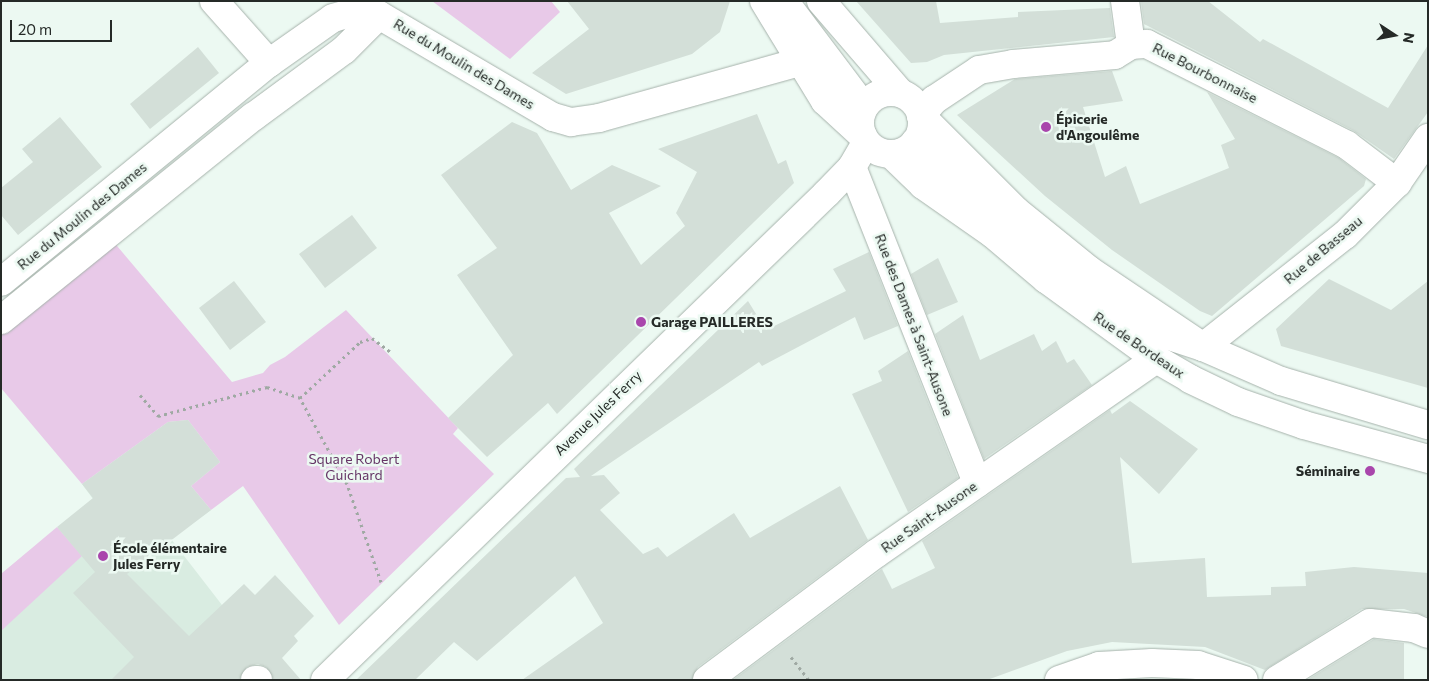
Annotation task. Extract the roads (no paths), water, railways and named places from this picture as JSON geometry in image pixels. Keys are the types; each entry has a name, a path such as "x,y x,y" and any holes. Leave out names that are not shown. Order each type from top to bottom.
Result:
{"street":[{"path":"214,1 269,63"},
{"path":"764,1 800,62 826,101 873,149 903,148 920,134 921,116 934,100 979,70 1115,55 1131,45 1125,1"},
{"path":"784,1 864,107"},
{"path":"821,1 900,93 909,98 921,116 1016,211 1089,270 1203,347"},
{"name":"Rue du Moulin des Dames","path":"1,282 269,63 333,18 357,11 379,15 553,117 571,122 600,118 800,62"},
{"path":"1,320 253,117 344,50 379,15"},
{"name":"Rue Bourbonnaise","path":"1131,45 1147,44 1165,52 1347,145 1397,183"},
{"path":"864,140 860,116 864,107 879,94 900,93"},
{"name":"Rue de Basseau","path":"1203,347 1345,235 1397,183 1428,138"},
{"name":"Avenue Jules Ferry","path":"325,680 852,167 864,140"},
{"path":"903,148 1070,276 1139,326 1203,347 1281,381 1428,425"},
{"name":"Rue de Bordeaux","path":"903,148 946,203 993,234 1046,279 1156,359 1238,402 1304,425 1428,459"},
{"name":"Rue des Dames à Saint-Ausone","path":"852,167 977,483"},
{"name":"Rue Saint-Ausone","path":"707,680 977,483 1156,359"},
{"path":"1277,680 1370,623 1414,628 1428,634"},
{"path":"1059,680 1099,666 1152,663 1198,665 1244,680"}],"place":[{"name":"Épicerie d'Angoulême","path":"1046,127"},
{"name":"Garage PAILLERES","path":"641,322"},
{"name":"Séminaire","path":"1370,471"},
{"name":"École élémentaire Jules Ferry","path":"103,556"}],"park label":[{"name":"Square Robert Guichard","path":"354,468"}]}
